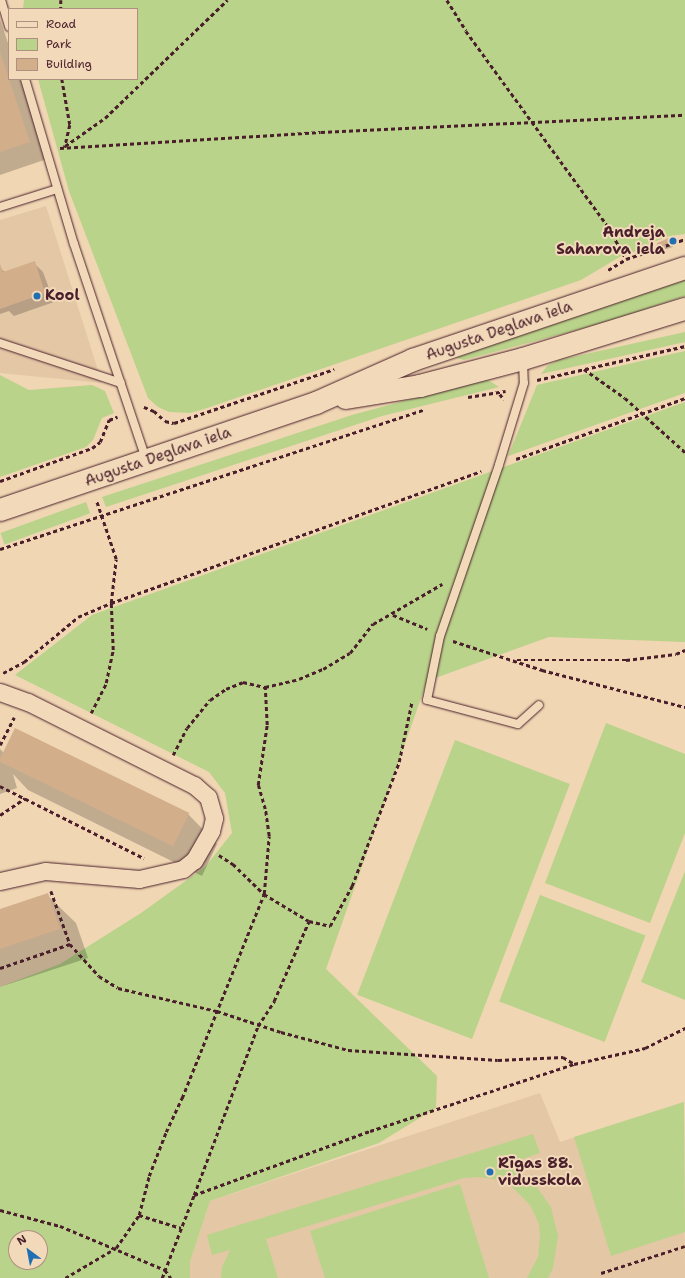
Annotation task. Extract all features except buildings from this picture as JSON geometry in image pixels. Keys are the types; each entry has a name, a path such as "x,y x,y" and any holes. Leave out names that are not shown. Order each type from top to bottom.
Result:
{"main road":[{"name":"Augusta Deglava iela","path":"0,510 316,403 413,360 685,268"},
{"name":"Augusta Deglava iela","path":"316,403 420,386 523,359 685,309"}],"street":[{"path":"0,692 23,700 194,785 208,797 214,818 211,831 203,845 194,860 183,870 139,879 45,871 0,881"}],"lane":[{"path":"1,0 8,24"},
{"path":"25,80 46,152 130,413 147,460"},
{"path":"0,207 58,189"},
{"path":"0,343 121,383"},
{"path":"523,359 524,383 499,465 440,636 427,700 518,724 540,705"}],"path":[{"path":"65,147 105,118 227,0"},
{"path":"447,0 466,31 609,228 626,260"},
{"path":"62,80 70,125 65,147"},
{"path":"46,152 65,147 532,121 685,115"},
{"path":"601,274 626,260 685,240"},
{"path":"462,399 500,394 524,383 685,346"},
{"path":"0,481 80,454 100,442 109,420 147,406 165,421 174,423 337,369"},
{"path":"583,369 625,398 685,452"},
{"path":"0,676 24,662 78,617 110,603 685,398"},
{"path":"0,549 433,406"},
{"path":"83,729 106,683 113,650 110,603 116,559 89,480"},
{"path":"165,771 187,728 210,700 226,689 243,682 264,687 299,679 323,669 350,653 373,624 445,582"},
{"path":"392,614 474,650 514,660 609,689 685,707"},
{"path":"514,660 626,660 676,654 685,650"},
{"path":"65,1278 116,1248 139,1215 157,1154 264,894 269,836 265,809 258,785 267,725 264,687"},
{"path":"0,745 23,700"},
{"path":"0,786 171,872"},
{"path":"0,815 25,798"},
{"path":"203,845 233,864 264,894 309,921 330,926"},
{"path":"45,871 70,944 99,976 118,988 217,1011 258,1026 348,1050 498,1060 563,1057 574,1064"},
{"path":"162,1278 258,1026 274,1001 309,921"},
{"path":"0,968 70,944"},
{"path":"194,1195 370,1131 574,1064 645,1048 685,1028"},
{"path":"0,1210 6,1213 60,1226 116,1248 165,1270 171,1278"},
{"path":"0,1213 6,1213"},
{"path":"139,1215 181,1228"},
{"path":"601,1273 685,1246"}],"shaded area":[{"name":"Kool","path":"46,206 102,383 0,373 0,220"},
{"name":"Rīgas 88. vidusskola","path":"540,1093 560,1142 684,1102 685,1278 190,1278 190,1262 210,1201"}],"green space":[{"path":"24,0 685,0 685,234 670,236 654,242 645,249 623,255 581,280 204,409 190,413 169,412 158,407 148,398 69,191 38,80 138,80 138,8 23,8"},
{"path":"685,278 685,296 607,322 464,360 454,357"},
{"path":"685,332 685,342 541,374 547,366 559,360"},
{"path":"685,351 685,393 508,456 537,385"},
{"path":"0,375 29,390 92,385 105,391 114,413 102,418 93,440 86,447 0,477"},
{"path":"481,380 488,380 499,387 382,416 106,507 102,497 352,415"},
{"path":"685,402 685,642 549,637 427,681 326,969 437,1076 436,1108 379,1143 210,1201 190,1262 190,1278 0,1278 0,987 60,964 141,913 205,867 232,833 225,793 209,772 15,675 92,615"},
{"path":"86,502 90,513 5,544 0,533"},
{"path":"606,723 685,754 685,833 650,923 545,883"},
{"path":"455,740 570,784 472,1039 357,995"},
{"path":"685,871 685,1000 641,982"},
{"path":"540,895 645,935 605,1042 499,1001"},
{"path":"684,1102 685,1232 611,1256 574,1137"},
{"path":"533,1134 540,1153 505,1165 522,1174 536,1186 551,1207 558,1236 553,1268 548,1278 527,1278 538,1257 540,1236 539,1224 530,1205 512,1187 499,1180 479,1177 464,1178 266,1239 278,1278 221,1278 222,1267 230,1250 212,1255 207,1235"},
{"path":"460,1184 489,1278 325,1278 310,1231"}],"place":[{"name":"Andreja Saharova iela","path":"673,241"},
{"name":"Kool","path":"37,296"},
{"name":"Rīgas 88. vidusskola","path":"490,1172"}]}
